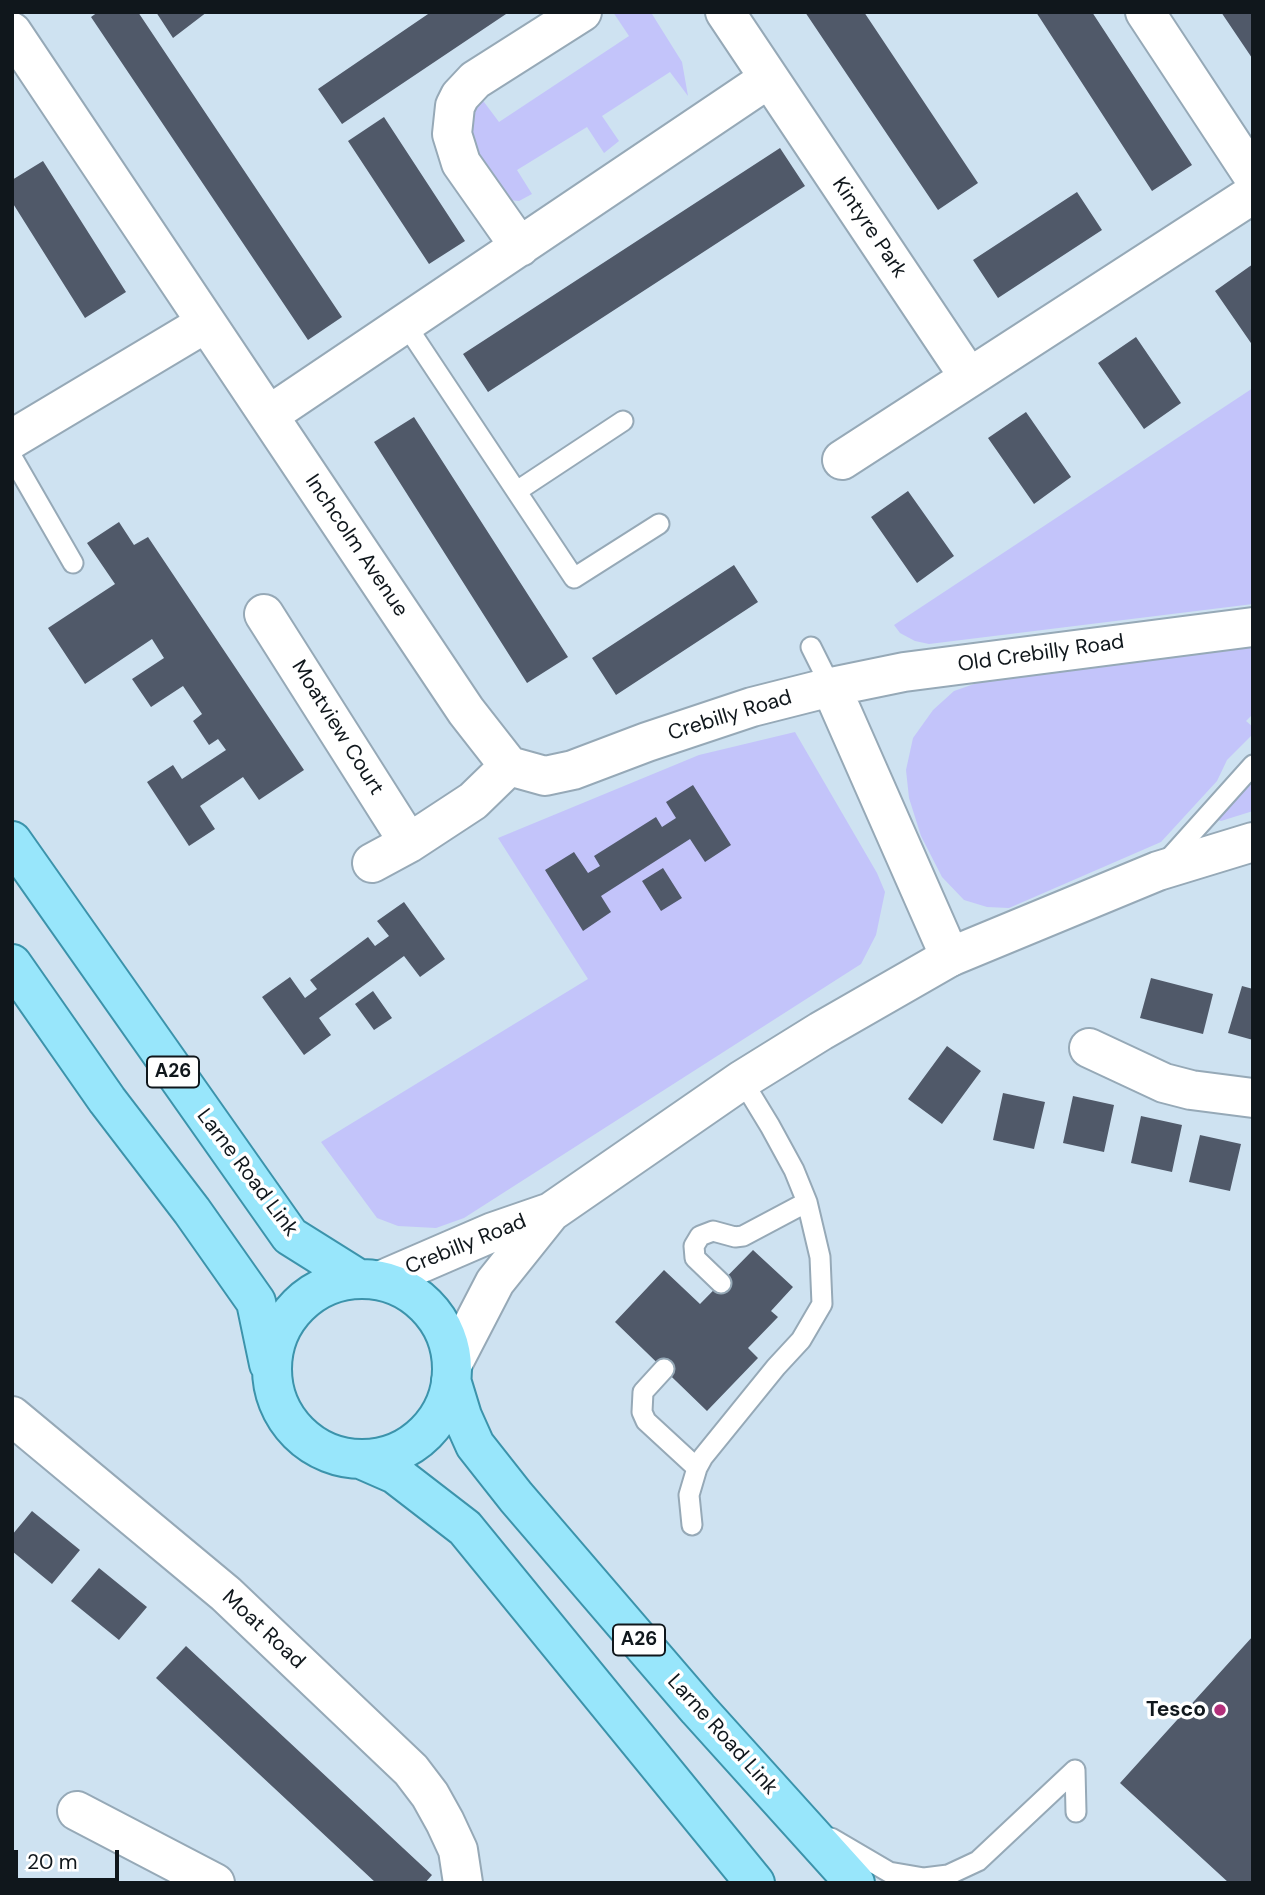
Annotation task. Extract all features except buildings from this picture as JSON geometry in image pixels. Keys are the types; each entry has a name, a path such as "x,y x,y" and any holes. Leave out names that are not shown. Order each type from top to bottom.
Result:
{"main road":[{"name":"Larne Road Link","path":"12,841 290,1236 369,1279"},
{"path":"12,964 107,1100 192,1211 256,1302 275,1398 288,1423 309,1443 335,1456 363,1460 395,1474 465,1528 755,1883"},
{"path":"270,1370 274,1342 286,1317 306,1297 330,1284 369,1279"},
{"name":"A26","path":"369,1279 405,1289 425,1304 439,1321 449,1341 452,1371"},
{"name":"Larne Road Link","path":"452,1371 462,1416 475,1445 516,1497 698,1709 855,1883"},
{"path":"363,1460 392,1454 418,1440 437,1419 450,1392 452,1371"}],"street":[{"path":"520,247 461,163 452,134 455,106 460,96 475,80 582,12"},
{"name":"Kintyre Park","path":"725,12 969,377"},
{"path":"1145,12 1253,176"},
{"name":"Inchcolm Avenue","path":"12,32 466,711 509,766"},
{"path":"270,415 768,79"},
{"path":"842,460 1253,194"},
{"path":"12,439 206,323"},
{"name":"Moatview Court","path":"264,614 409,843"},
{"name":"Old Crebilly Road","path":"831,687 904,672 1253,627"},
{"path":"831,687 950,957"},
{"name":"Crebilly Road","path":"509,766 545,776 573,770 752,707 831,687"},
{"path":"372,863 409,843 474,801 509,766"},
{"name":"Crebilly Road","path":"369,1279 551,1212 742,1080 950,957 1158,871 1253,842"},
{"path":"1089,1048 1164,1083 1191,1090 1253,1098"},
{"name":"Crebilly Road","path":"452,1371 495,1282 551,1212"},
{"name":"Moat Road","path":"12,1416 226,1594 411,1770 446,1822 458,1850 463,1883"},
{"path":"77,1811 215,1883"}],"lane":[{"path":"406,325 574,578 659,524"},
{"path":"517,491 623,421"},
{"path":"12,457 73,564"},
{"path":"811,647 831,687"},
{"path":"1158,871 1253,765"},
{"path":"692,1525 689,1495 697,1468 716,1440 801,1340 822,1304 820,1257 807,1202 794,1170 742,1080"},
{"path":"721,1283 695,1258 694,1246 700,1236 713,1231 728,1236 743,1236 807,1202"},
{"path":"664,1369 643,1392 642,1412 646,1421 697,1468"},
{"path":"797,1818 889,1872 924,1878 948,1875 978,1861 1075,1770 1076,1812"}],"shaded area":[{"path":"613,12 652,14 682,62 688,96 670,72 602,116 619,141 604,153 587,127 517,170 532,194 519,201 509,200 483,164 467,130 470,116 481,98 499,122 629,36"},
{"path":"1253,388 1253,604 929,644 915,641 900,633 894,625"},
{"path":"1253,646 1253,714 1246,721 1253,727 1253,734 1227,760 1217,781 1161,842 1009,908 987,907 964,900 942,877 921,836 909,798 906,770 913,738 933,710 954,691 994,677"},
{"path":"795,732 877,873 885,892 876,935 861,964 464,1218 436,1228 398,1226 377,1218 321,1142 588,979 498,838 699,755"},
{"path":"1253,779 1253,811 1218,820 1218,815"}],"place":[{"name":"Tesco","path":"1220,1710"}]}
